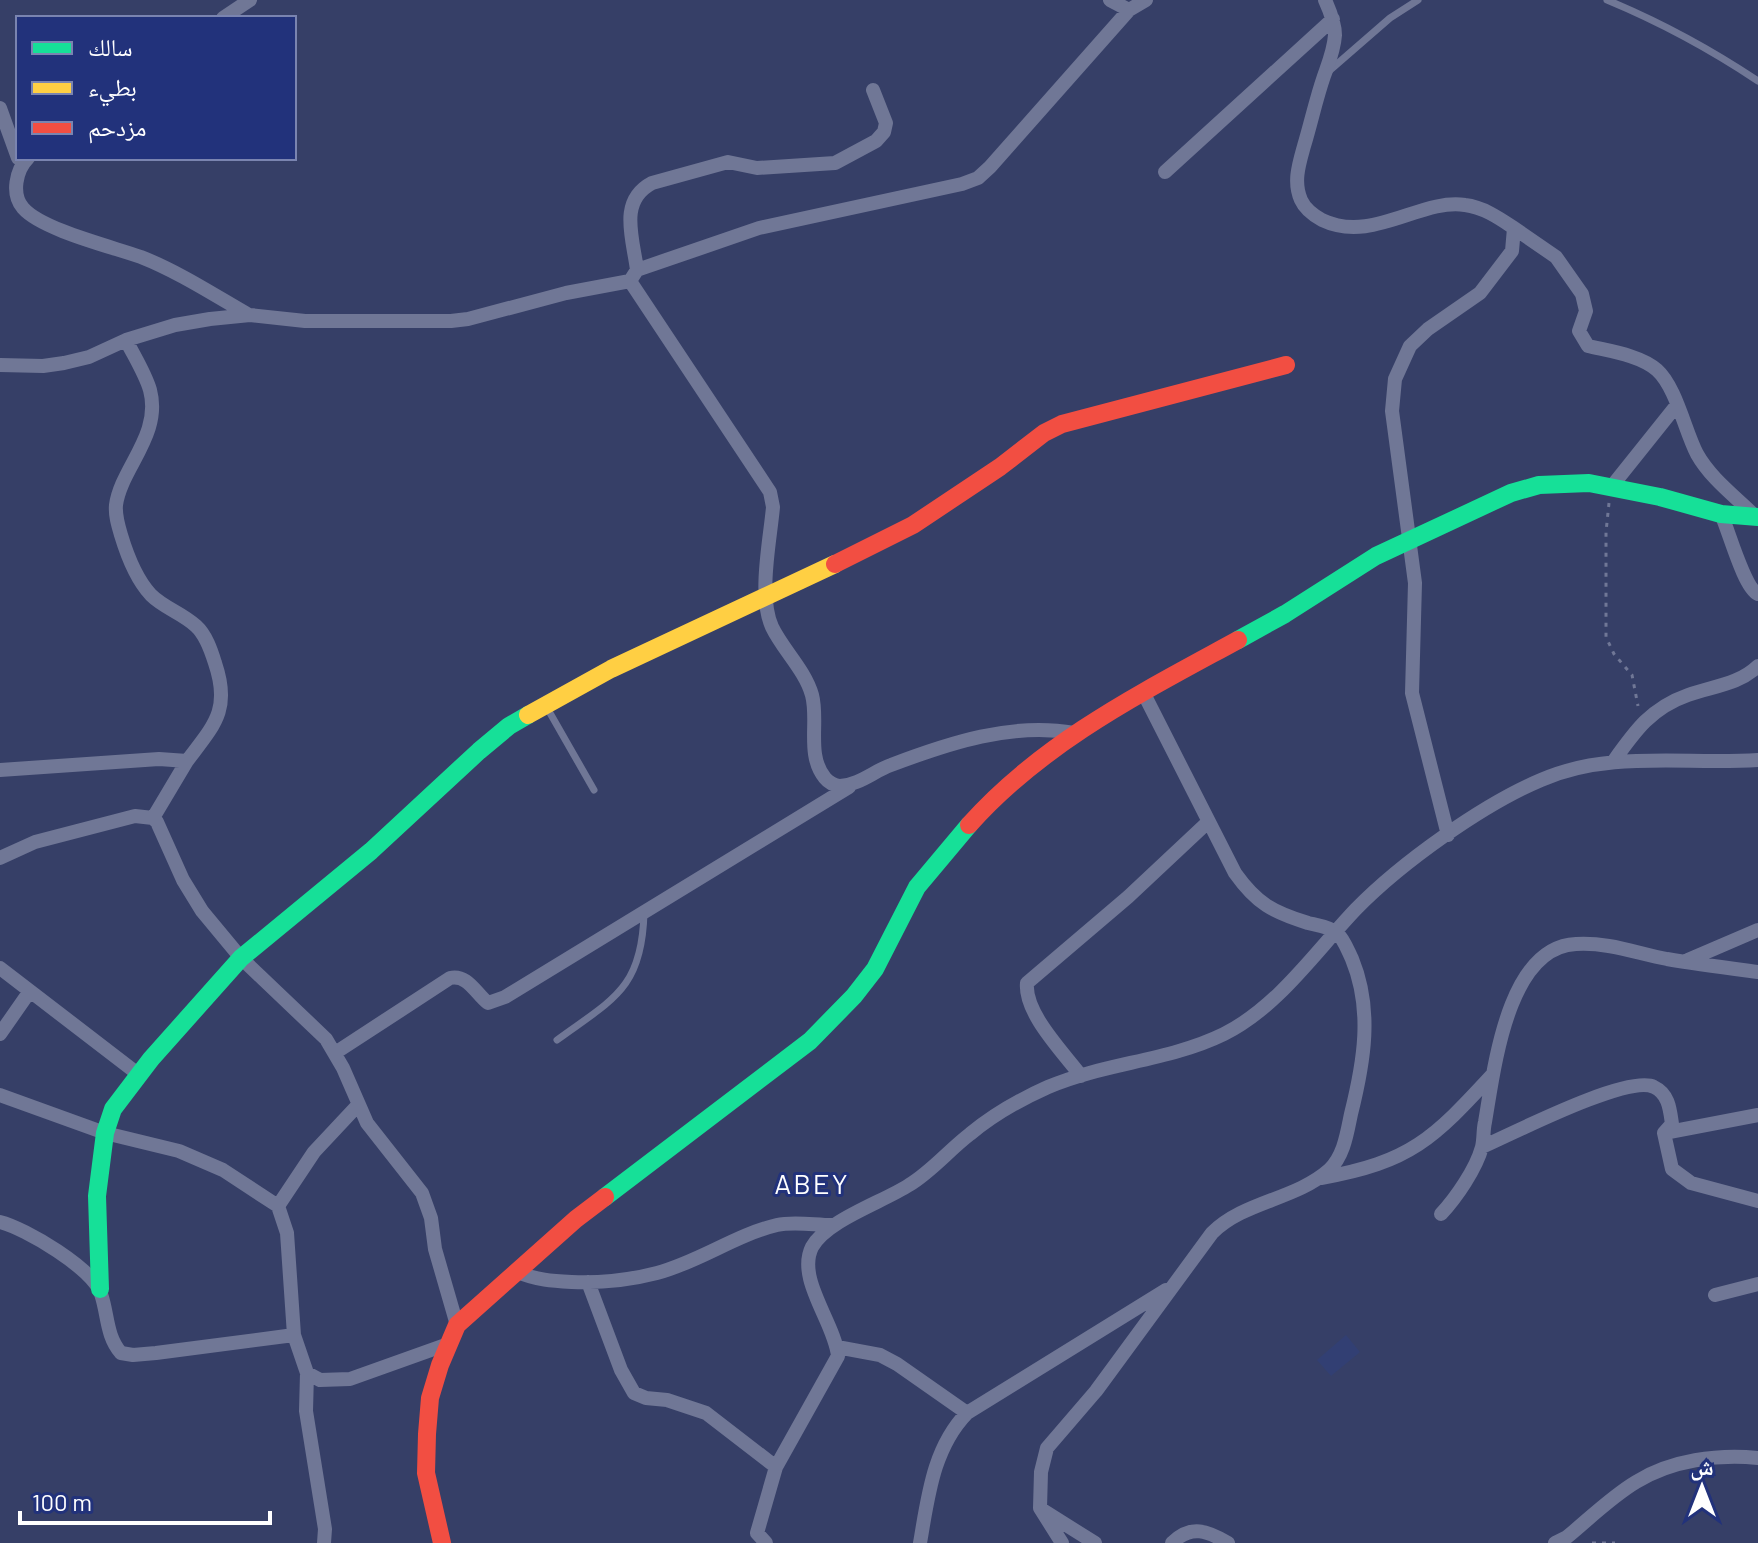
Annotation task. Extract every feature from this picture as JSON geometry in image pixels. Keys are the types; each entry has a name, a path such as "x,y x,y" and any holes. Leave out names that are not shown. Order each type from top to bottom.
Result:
{"main road":[{"path":"100,1289 96,1223 105,1133 113,1109 138,1074 241,958 371,851 509,726 611,669 913,525 1000,467 1044,433 1062,424 1286,365"},
{"path":"442,1543 426,1473 430,1398 457,1325 576,1219 810,1041 854,996 875,969 917,887 939,859 986,806 1020,774 1074,733 1285,614 1376,556 1511,493 1539,485 1589,483 1721,514 1757,517"}],"street":[{"path":"226,16 250,0"},
{"path":"1110,0 1129,10"},
{"path":"0,365 64,363 89,357 126,340 175,325 250,315 305,321 468,319 633,276 759,228 941,189 978,178 1129,10 1146,0"},
{"path":"1325,0 1335,34 1332,58 1324,75 1297,173 1297,190 1303,205 1313,215 1341,226 1370,226 1445,205 1464,204 1496,216 1514,228 1556,257 1582,294 1586,311 1579,331 1588,346 1643,362 1658,371 1705,466 1757,517"},
{"path":"1165,172 1333,19"},
{"path":"857,782 838,786 826,780 819,768 815,753 811,691 767,614 765,598 773,507 770,492 633,276 630,215 634,196 640,189 728,162 757,168 835,163 876,141 884,132 886,123 873,90"},
{"path":"0,108 16,148"},
{"path":"21,160 15,189 23,208 33,216 90,242 142,258 250,315"},
{"path":"1448,835 1412,693 1415,583 1392,411 1395,379 1410,346 1488,284 1512,251 1514,228"},
{"path":"126,340 150,391 151,412 144,444 120,491 116,507 117,522 130,561 150,594 189,620 205,637 220,677 223,696 222,709 215,724 187,761 153,818"},
{"path":"1612,486 1676,406"},
{"path":"1721,514 1746,581 1758,594"},
{"path":"1613,762 1649,715 1678,700 1738,681 1758,666"},
{"path":"1062,1543 1040,1508 1041,1472 1047,1448 1096,1391 1200,1247 1222,1223 1317,1178 1331,1168 1343,1147 1365,1043 1362,990 1347,949 1336,931 1283,915 1264,906 1248,892 1208,822 1143,692"},
{"path":"335,1053 450,978 458,976 465,980 488,1003 497,1001 888,766 977,736 1029,730 1074,733"},
{"path":"0,770 159,759 187,761"},
{"path":"766,1543 757,1533 776,1467 838,1356 807,1262 812,1248 832,1225 912,1184 969,1134 998,1114 1050,1087 1203,1043 1248,1020 1381,885 1448,835 1538,781 1589,764 1758,760"},
{"path":"0,858 35,842 135,816 153,818"},
{"path":"153,818 202,911 241,958 309,1020 335,1053 367,1123 422,1193 457,1325"},
{"path":"1081,1076 1036,1016 1026,994 1027,983 1128,897 1208,822"},
{"path":"1684,961 1758,930"},
{"path":"1441,1214 1456,1198 1482,1147 1493,1073 1519,985 1532,966 1551,952 1572,944 1605,944 1684,961 1758,972"},
{"path":"0,968 138,1074"},
{"path":"0,1034 30,991"},
{"path":"1317,1178 1360,1171 1392,1160 1418,1146 1446,1125 1493,1073"},
{"path":"1482,1147 1615,1089 1641,1084 1653,1086 1665,1095 1672,1124 1664,1133"},
{"path":"0,1095 105,1133 179,1151 223,1170 278,1206 287,1233 294,1335 307,1373 306,1411 325,1529 324,1543"},
{"path":"278,1206 314,1152 358,1105"},
{"path":"1664,1133 1758,1115"},
{"path":"1664,1133 1672,1169 1691,1183 1758,1201"},
{"path":"0,1222 11,1224 48,1243 100,1289 110,1336 121,1353 145,1354 294,1335"},
{"path":"518,1272 528,1277 588,1282 658,1273 738,1238 780,1224 832,1225"},
{"path":"588,1282 621,1370 634,1393 706,1413 776,1467"},
{"path":"1715,1295 1758,1284"},
{"path":"920,1543 938,1458 954,1426 967,1413 1173,1286"},
{"path":"307,1373 320,1380 350,1379 448,1344"},
{"path":"837,1347 880,1355 967,1413"},
{"path":"1555,1543 1567,1537 1636,1482 1665,1468 1731,1455 1758,1458"},
{"path":"1040,1508 1095,1543"},
{"path":"1172,1543 1182,1534 1201,1530 1228,1543"}],"lane":[{"path":"1324,75 1390,18 1418,0"},
{"path":"1607,0 1654,20 1717,54 1758,81"},
{"path":"545,704 594,790"},
{"path":"557,1040 620,994 639,960 644,913"}],"path":[{"path":"1612,486 1606,532 1606,637 1609,647 1635,681 1640,725"},
{"path":"1592,1543 1615,1543"}],"water":[{"path":"1346,1335 1360,1352 1331,1376 1317,1360"}],"traffic: fast":[{"path":"1238,640 1376,556 1511,493 1539,485 1589,483 1660,497 1721,514 1758,517"},
{"path":"100,1289 97,1196 105,1133 113,1109 151,1059 241,958 371,851 479,751 528,715"},
{"path":"605,1197 810,1041 854,996 875,969 917,887 969,825"}],"traffic: slow":[{"path":"528,715 611,669 835,564"}],"traffic: jam":[{"path":"835,564 913,525 1000,467 1044,433 1062,424 1286,365"},
{"path":"969,825 998,795 1061,744 1130,700 1238,640"},
{"path":"442,1543 426,1473 427,1434 430,1398 457,1325 605,1197"}],"district":[{"name":"ABEY","path":"812,1184"}]}
